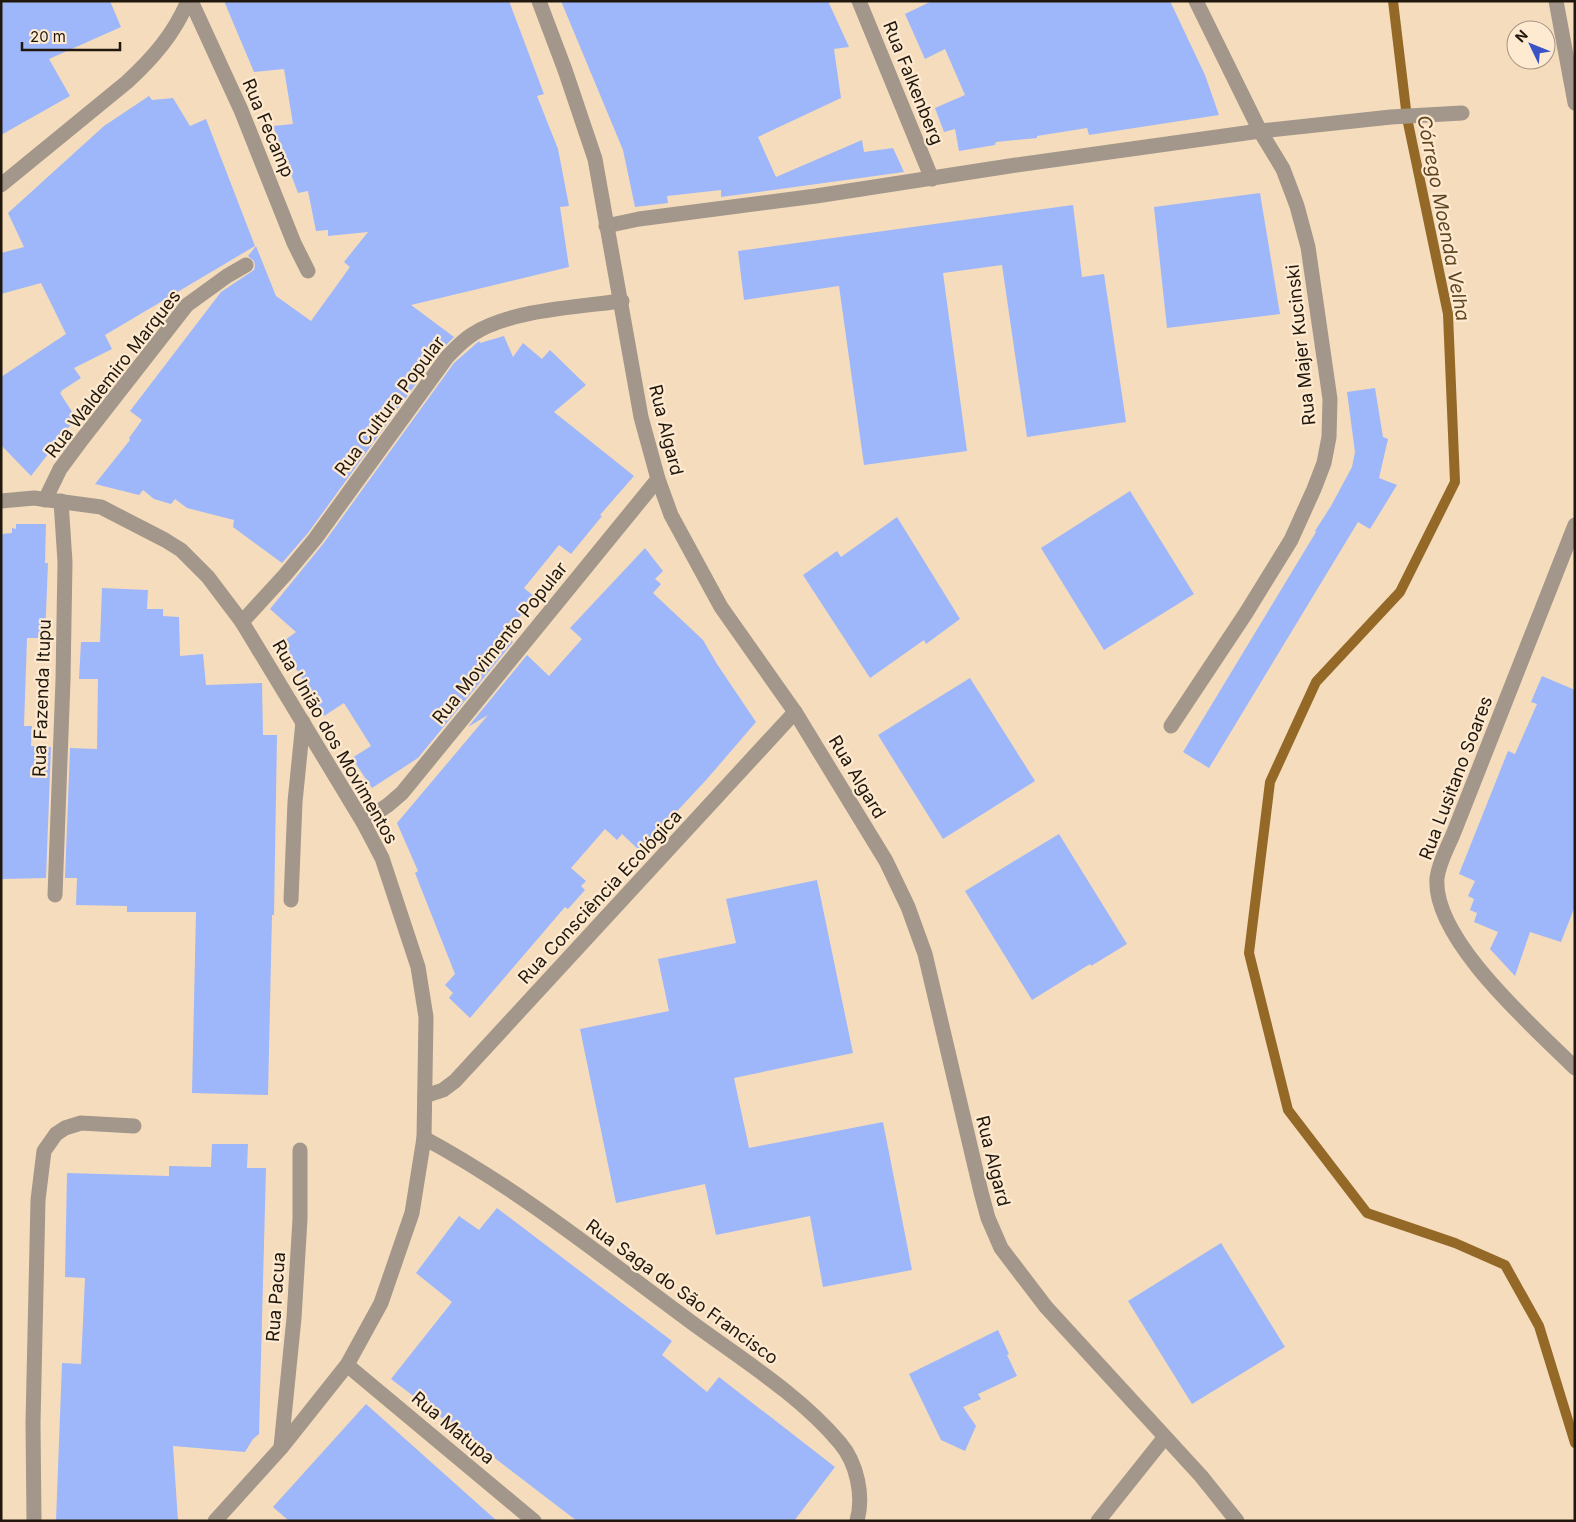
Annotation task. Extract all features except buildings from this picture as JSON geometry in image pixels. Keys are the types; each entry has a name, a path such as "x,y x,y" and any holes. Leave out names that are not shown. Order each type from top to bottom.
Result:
{"street":[{"path":"1,184 127,82 146,64 169,37 189,1"},
{"name":"Rua Fecamp","path":"189,1 242,110 294,243 308,271"},
{"name":"Rua Algard","path":"539,1 595,159 606,226 622,301 627,346 641,417 658,479 671,515 721,607 796,712 886,861 908,907 925,954 980,1192 988,1218 1001,1248 1046,1308 1201,1476 1237,1521"},
{"name":"Rua Falkenberg","path":"859,1 932,179"},
{"name":"Rua Majer Kucinski","path":"1170,726 1246,613 1291,540 1321,472 1329,436 1330,399 1308,247 1297,206 1283,170 1260,131 1196,1"},
{"path":"1556,1 1573,82 1575,103"},
{"path":"606,226 639,219 816,196 1016,165 1260,131 1391,117 1462,113"},
{"name":"Rua Waldemiro Marques","path":"45,500 60,470 80,442 187,305 227,276 246,265"},
{"name":"Rua Cultura Popular","path":"242,622 315,539 441,365 472,334 495,323 520,315 622,301"},
{"name":"Rua Movimento Popular","path":"363,822 402,793 658,479"},
{"name":"Rua União dos Movimentos","path":"1,501 45,500 101,507 181,550 208,577 242,622 363,822 382,858 418,967 426,1017 424,1138 412,1213 380,1303 347,1365 281,1448 215,1521"},
{"name":"Rua Fazenda Itupu","path":"55,895 63,680 65,562 61,501"},
{"name":"Rua Lusitano Soares","path":"1575,525 1458,823 1441,860 1437,879 1439,899 1448,924 1472,961 1575,1068"},
{"name":"Rua Consciência Ecológica","path":"425,1096 443,1090 478,1057 796,712"},
{"path":"291,900 295,802 303,722"},
{"path":"34,1521 33,1423 38,1200 44,1151 56,1134 65,1128 81,1123 134,1126"},
{"name":"Rua Saga do São Francisco","path":"424,1138 461,1158 530,1203 799,1402 841,1444 856,1470 860,1507 856,1521"},
{"name":"Rua Pacua","path":"281,1448 294,1318 300,1219 300,1150"},
{"name":"Rua Matupa","path":"347,1365 534,1521"},
{"path":"1098,1521 1165,1437"}],"waterway":[{"name":"Córrego Moenda Velha","path":"1393,1 1407,118 1448,314 1455,482 1400,592 1316,682 1270,782 1249,953 1288,1110 1367,1213 1455,1243 1505,1265 1539,1326 1575,1443"}]}
